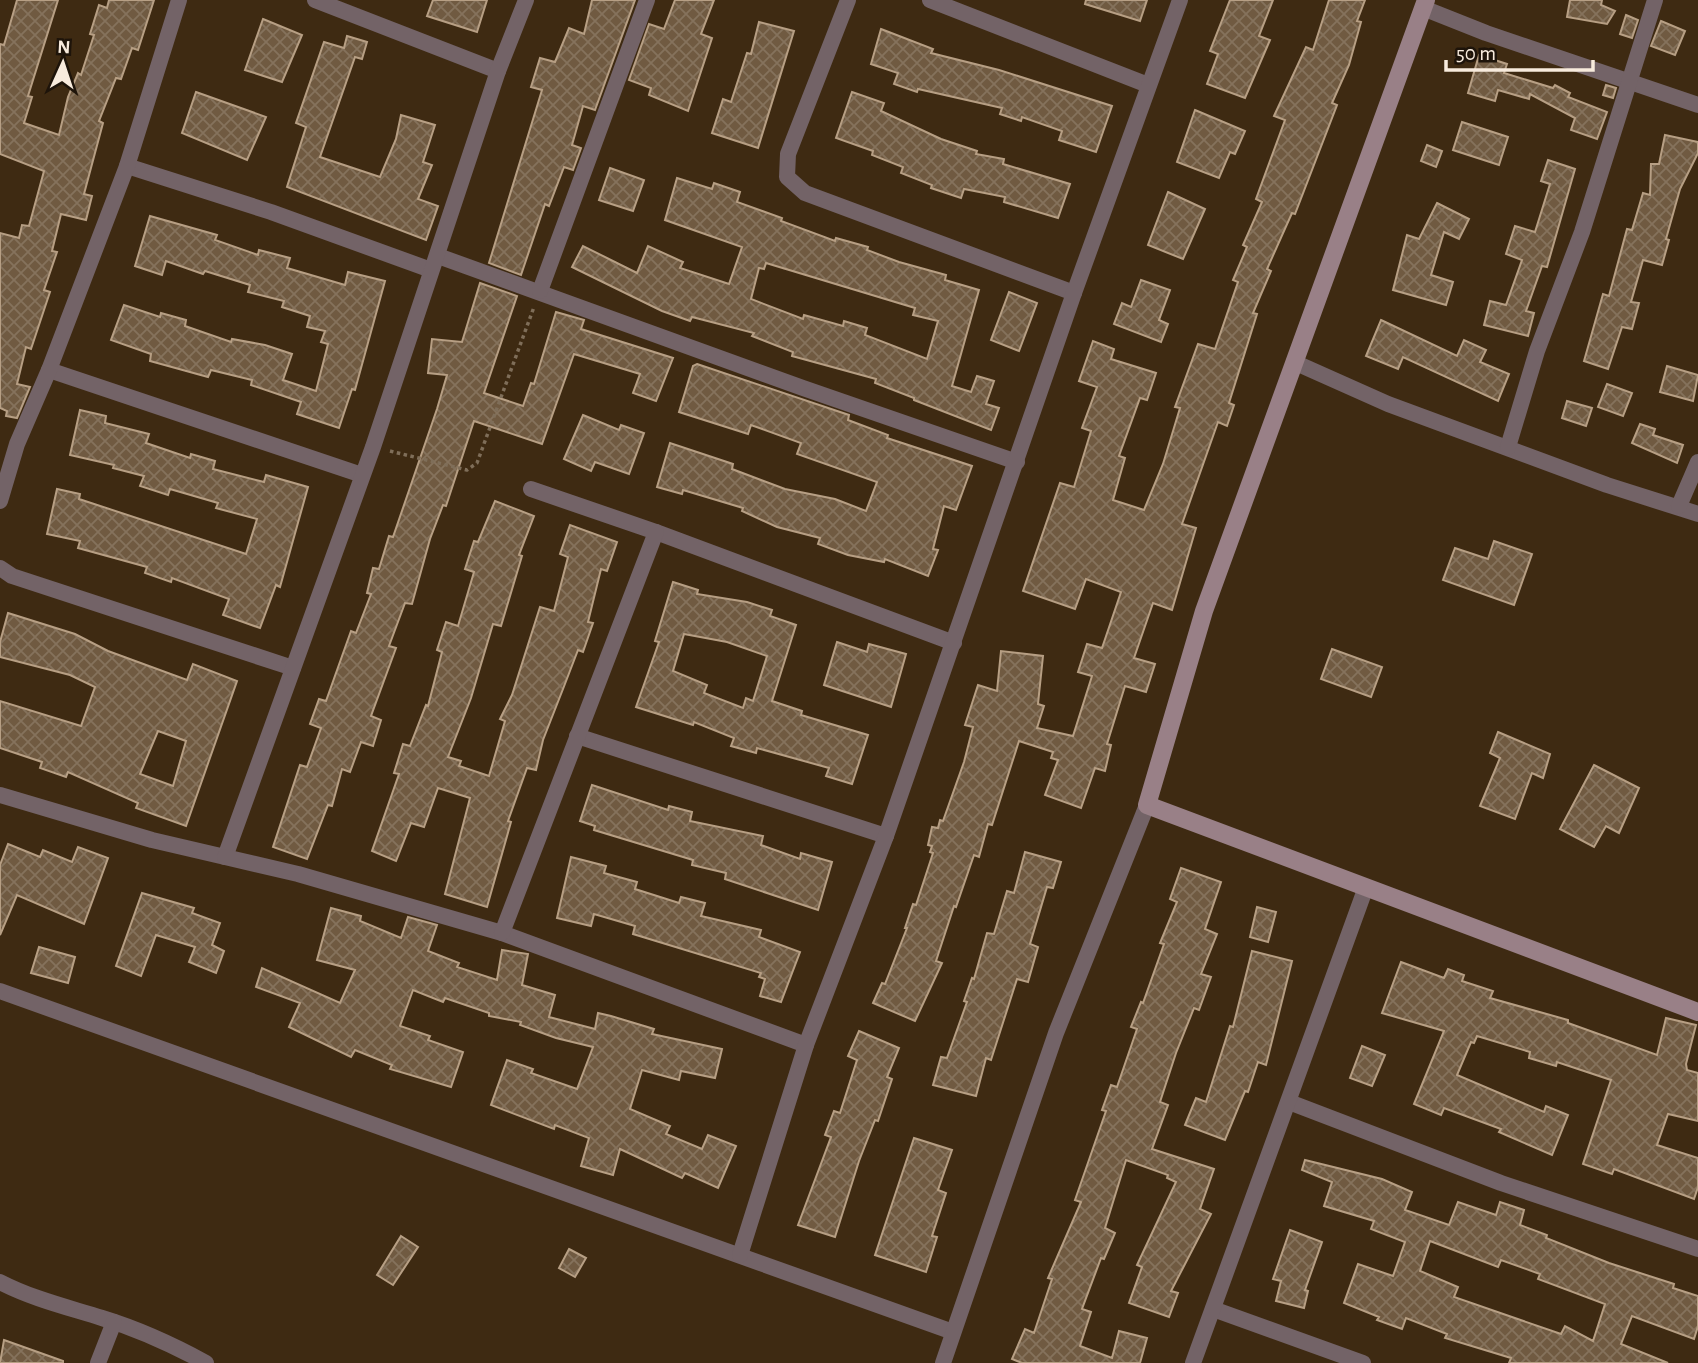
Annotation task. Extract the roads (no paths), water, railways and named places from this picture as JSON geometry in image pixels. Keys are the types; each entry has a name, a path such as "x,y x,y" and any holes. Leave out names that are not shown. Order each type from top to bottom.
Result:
{"street":[{"path":"0,501 17,444 49,370 127,166 178,0"},
{"path":"315,0 498,71"},
{"path":"225,858 373,447 498,71 526,0"},
{"path":"540,292 647,0"},
{"path":"848,0 788,154 787,177 805,193 1073,293"},
{"path":"930,0 1148,85"},
{"path":"740,1255 806,1045 886,836 1073,293 1180,0"},
{"path":"1507,447 1538,351 1582,232 1655,0"},
{"path":"943,1363 1056,1033 1147,805 1204,611 1425,4 1627,82 1698,105"},
{"path":"127,166 435,263 540,292 803,388 1017,462"},
{"path":"1296,363 1388,404 1607,485 1698,514"},
{"path":"49,370 362,475"},
{"path":"1679,506 1698,462"},
{"path":"531,489 656,532 954,643"},
{"path":"502,933 656,532"},
{"path":"0,568 12,576 293,668"},
{"path":"577,736 886,836"},
{"path":"0,795 152,840 335,884 502,933 806,1045"},
{"path":"1147,805 1698,1012"},
{"path":"1193,1363 1366,887"},
{"path":"0,992 953,1332"},
{"path":"1289,1102 1501,1183 1698,1249"},
{"path":"0,1282 51,1304 114,1322 169,1342 206,1363"},
{"path":"1213,1309 1363,1363"},
{"path":"98,1363 114,1322"}]}
